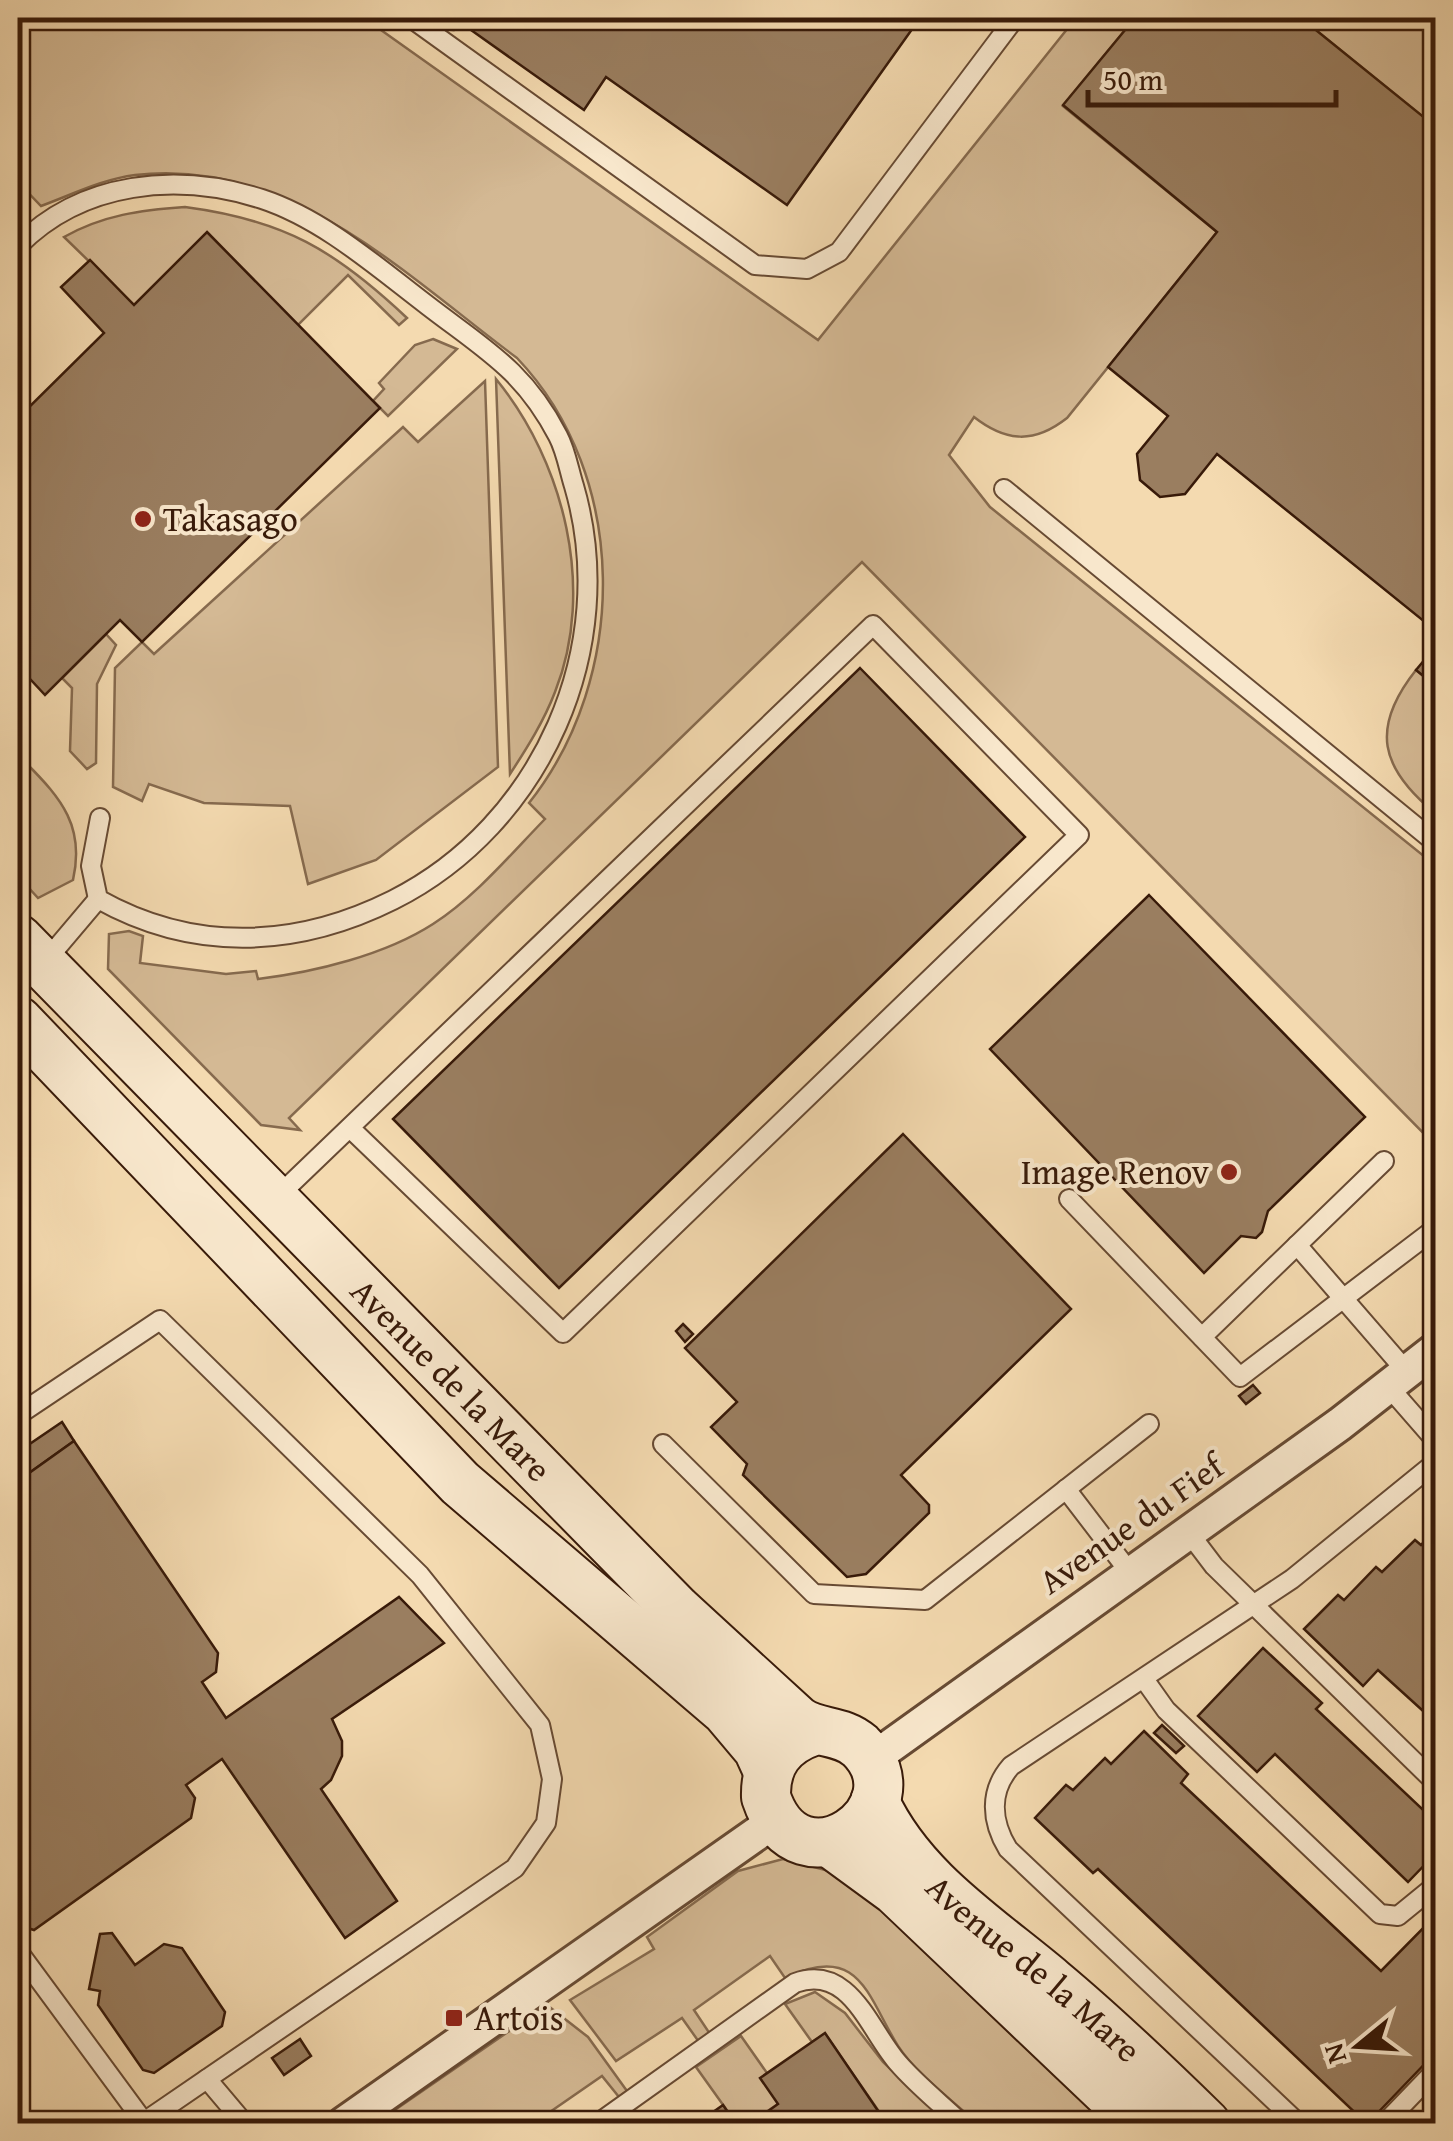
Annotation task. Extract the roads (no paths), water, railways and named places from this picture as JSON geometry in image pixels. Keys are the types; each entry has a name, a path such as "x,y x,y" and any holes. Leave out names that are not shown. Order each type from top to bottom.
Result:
{"street":[{"name":"Avenue de la Mare","path":"30,952 677,1610 812,1731 846,1736 873,1781 894,1840 926,1875 1126,2047 1206,2124"},
{"name":"Avenue de la Mare","path":"18,1021 460,1484 726,1711 758,1749 768,1771"},
{"name":"Avenue du Fief","path":"873,1781 1132,1574 1436,1349"},
{"path":"344,2124 776,1820 766,1797 768,1771 784,1745 812,1731"},
{"path":"830,1842 858,1829 873,1781"},
{"name":"Avenue de la Mare","path":"776,1820 806,1840 830,1842 896,1890 1141,2124"}],"lane":[{"path":"411,18 755,265 807,268 840,252 1015,18"},
{"path":"18,243 43,221 127,186 204,186 265,200 344,242 520,375 560,439 582,512 589,560 586,617 572,686 548,748 516,801 443,874 353,920 301,934 247,941 128,916 98,899 91,866 100,818"},
{"path":"1004,489 1436,843"},
{"path":"275,1199 874,625 1079,836 564,1333 350,1128"},
{"path":"30,952 98,899"},
{"path":"1202,1337 1384,1161"},
{"path":"1069,1200 1240,1377 1436,1228"},
{"path":"1297,1245 1343,1298 1436,1441"},
{"path":"18,1415 160,1320 420,1575 540,1725 552,1779 546,1822 515,1868 144,2122 18,1951"},
{"path":"663,1444 814,1594 925,1600 1149,1424"},
{"path":"1299,2124 1019,1860 1001,1837 994,1809 996,1790 1011,1766 1254,1606 1436,1462"},
{"path":"1066,1489 1132,1574"},
{"path":"1189,1533 1214,1566 1254,1606 1431,1770"},
{"path":"1144,1679 1166,1710 1380,1914 1398,1916 1436,1884"},
{"path":"597,2124 795,1983 808,1978 830,1980 845,1990 898,2062 962,2124"},
{"path":"1384,2124 1436,2070"},
{"path":"207,2078 244,2124"}],"place":[{"name":"Takasago","path":"143,519"},
{"name":"Image Renov","path":"1229,1172"},
{"name":"Artois","path":"454,2018"}]}
